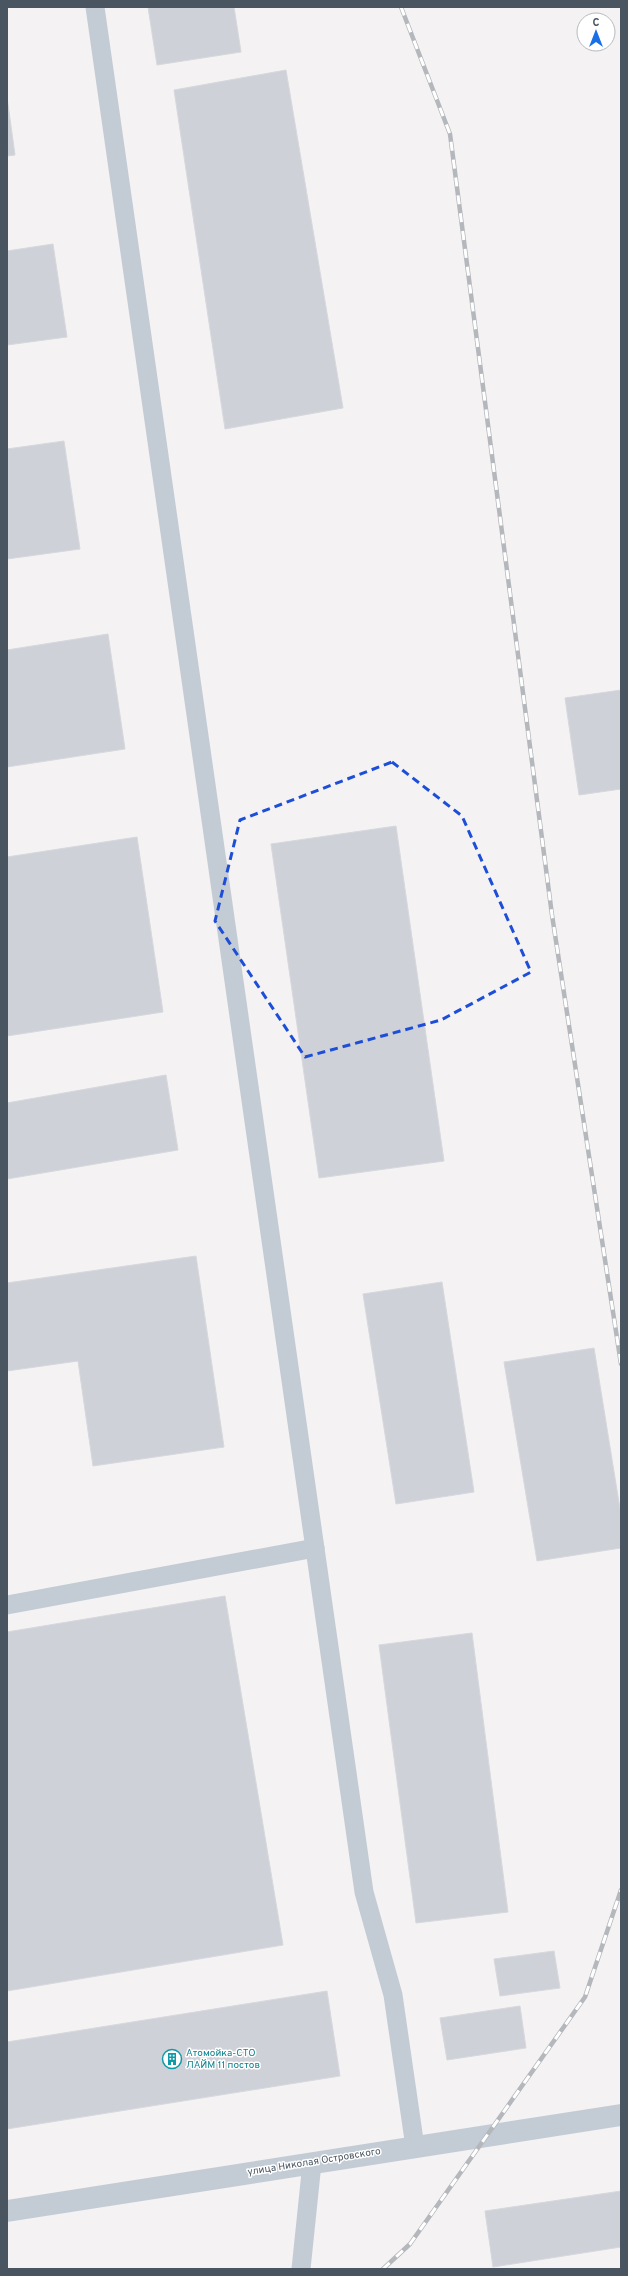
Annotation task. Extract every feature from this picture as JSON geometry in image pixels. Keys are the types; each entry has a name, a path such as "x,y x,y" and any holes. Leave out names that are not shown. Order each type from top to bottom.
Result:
{"street":[{"name":"улица Николая Островского","path":"7,2211 621,2115"}],"lane":[{"path":"95,7 364,1892 393,1995 415,2146"},
{"path":"7,1605 315,1548"},
{"path":"301,2269 312,2163"}],"highlighted area":[{"path":"392,762 462,816 531,972 441,1020 305,1057 215,921 240,820"}],"building":[{"path":"148,7 234,7 241,52 157,65"},
{"path":"286,70 343,408 225,429 174,90"},
{"path":"7,97 15,155 7,156"},
{"path":"53,244 67,337 7,345 7,251"},
{"path":"64,441 80,549 7,559 7,449"},
{"path":"108,634 125,749 7,767 7,650"},
{"path":"621,690 621,789 579,795 565,698"},
{"path":"396,826 444,1161 319,1178 271,844"},
{"path":"137,837 163,1012 7,1036 7,857"},
{"path":"166,1075 178,1150 7,1179 7,1103"},
{"path":"196,1256 224,1447 93,1466 78,1361 7,1371 7,1283"},
{"path":"442,1282 474,1492 396,1504 363,1294"},
{"path":"594,1348 621,1515 621,1548 537,1561 504,1362"},
{"path":"225,1596 283,1945 7,1991 7,1632"},
{"path":"472,1633 508,1912 416,1923 379,1645"},
{"path":"554,1951 560,1988 500,1996 494,1959"},
{"name":"Атомойка-СТО ЛАЙМ 11 постов","path":"327,1991 340,2076 7,2129 7,2042"},
{"path":"520,2006 526,2048 447,2060 440,2018"},
{"path":"621,2191 621,2247 493,2267 485,2211"}],"railway":[{"path":"401,7 450,134 552,915 621,1364"},
{"path":"383,2269 410,2244 585,1997 621,1890"}],"place":[{"name":"Атомойка-СТО ЛАЙМ 11 постов","path":"172,2059"}]}
